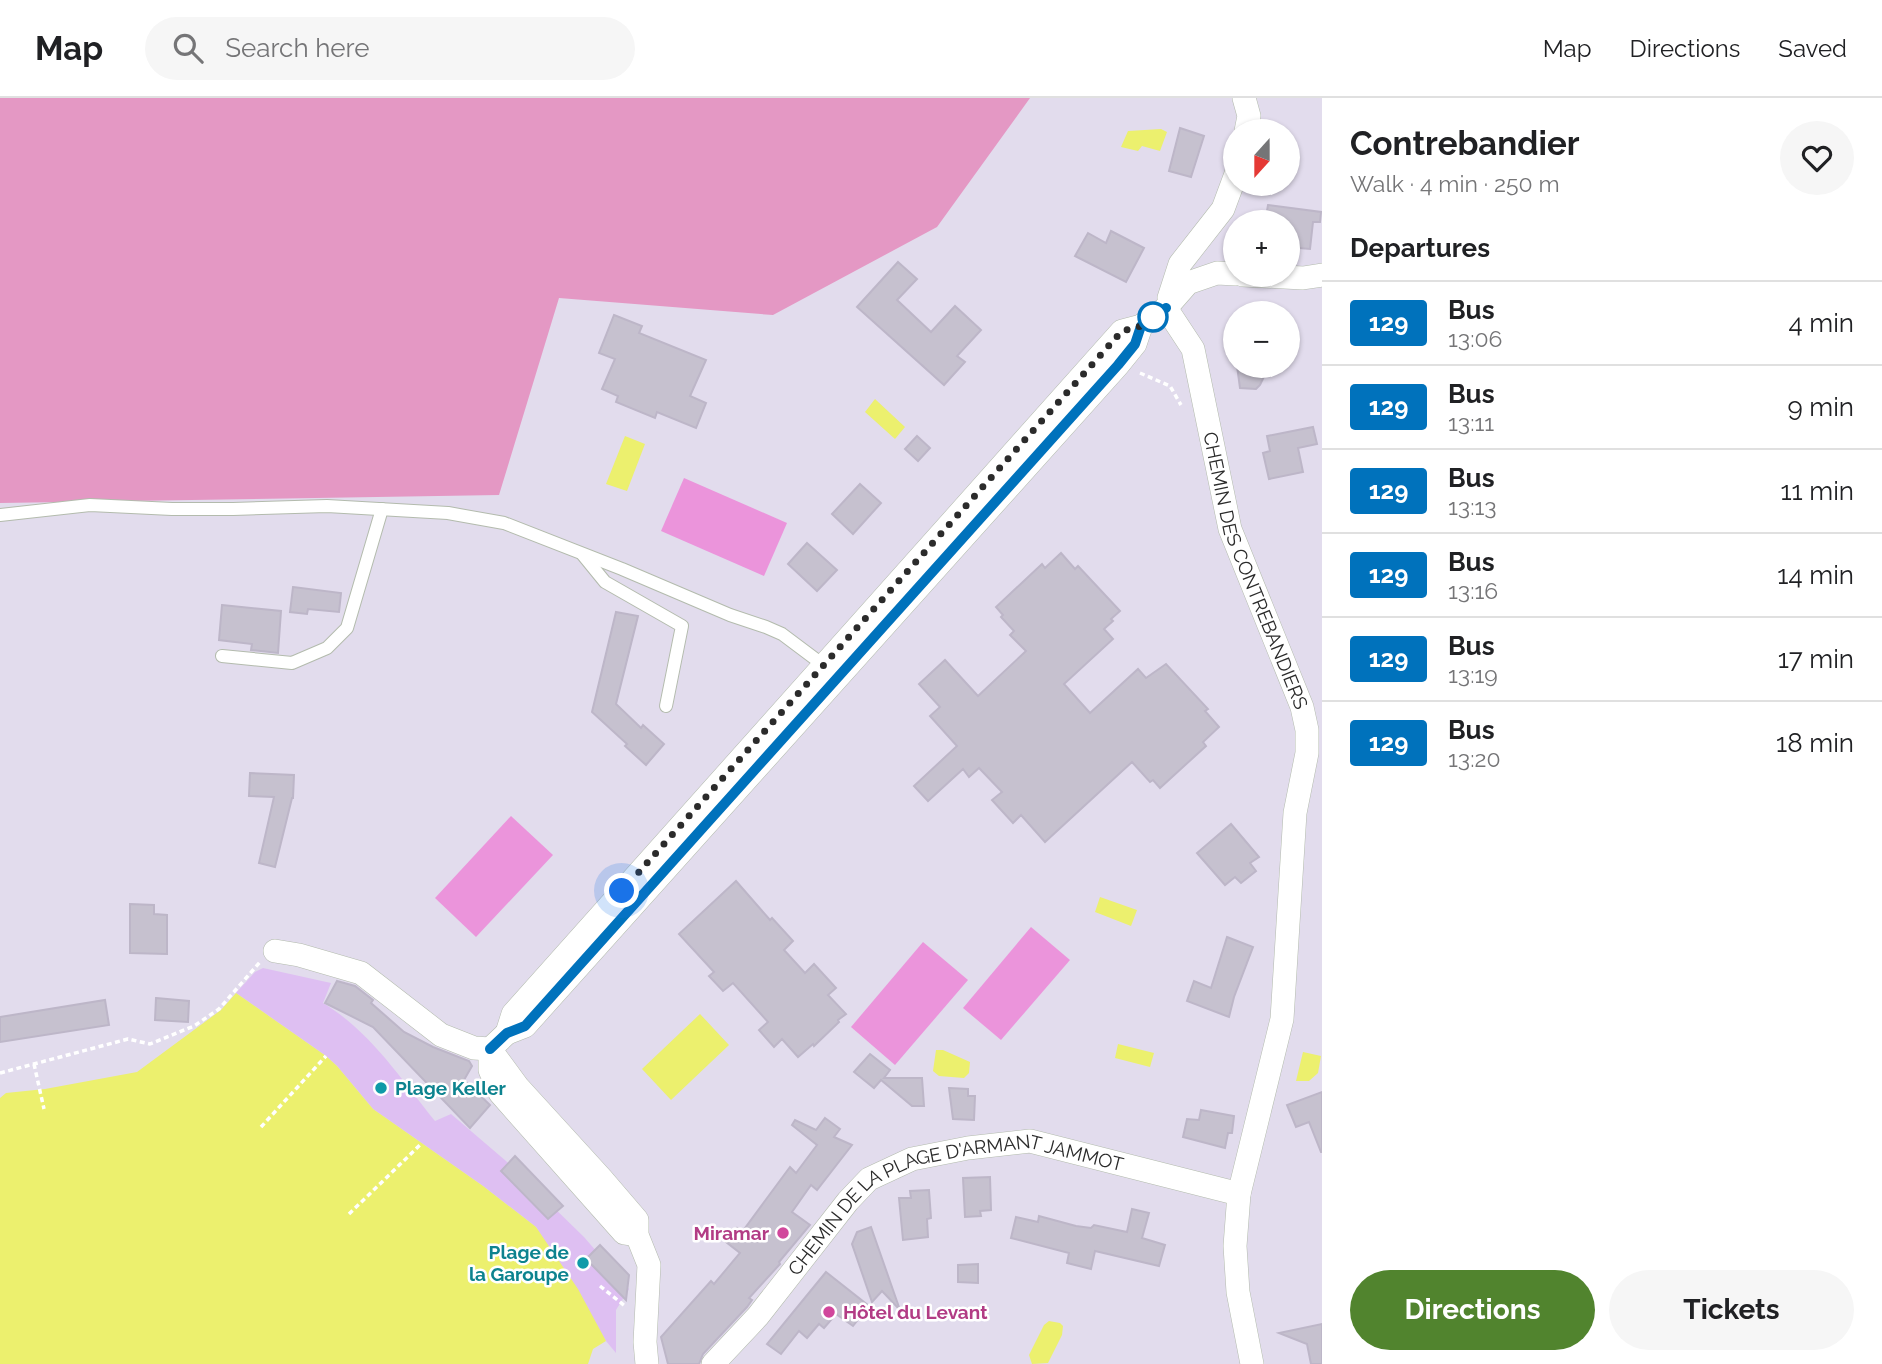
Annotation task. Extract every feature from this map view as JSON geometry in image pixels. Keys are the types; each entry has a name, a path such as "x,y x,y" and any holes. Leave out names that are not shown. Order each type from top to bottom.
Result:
{"street":[{"path":"1244,98 1248,119"},
{"path":"1166,308 1180,264 1223,209 1228,196"},
{"path":"275,951 299,955 360,973 441,1035 474,1048 499,1041 525,1026 1122,331 1141,326 1166,308 1188,282 1223,274"},
{"path":"1300,278 1322,275"},
{"name":"CHEMIN DES CONTREBANDIERS","path":"1166,308 1193,349 1230,529 1302,707 1307,730 1307,753 1295,813 1282,1019 1239,1194 1234,1246 1237,1280 1252,1364"},
{"path":"830,670 1118,365 1135,344 1141,326"},
{"path":"499,1041 491,1070 499,1093 624,1233 637,1235 649,1265 645,1342 647,1364"},
{"name":"CHEMIN DE LA PLAGE D'ARMANT JAMMOT","path":"713,1364 758,1316 862,1186 869,1179 912,1159 968,1148 1030,1141 1239,1194"}],"lane":[{"path":"0,515 90,505 221,509 327,506 448,513 504,523 730,615 766,626 782,634 830,670"},
{"path":"222,656 292,663 327,648 347,628 382,509"},
{"path":"580,552 606,582 682,626 666,706"}],"path":[{"path":"1118,365 1170,386 1184,411 1207,425"},
{"path":"0,1073 128,1039 150,1044 194,1026 219,1009 267,954 275,951"},
{"path":"261,1127 326,1056"},
{"path":"34,1064 44,1109"},
{"path":"349,1214 421,1144"}],"shaded area":[{"path":"0,98 1030,98 937,227 773,315 559,298 499,495 0,503"},
{"path":"1161,129 1167,132 1160,151 1142,146 1138,151 1121,147 1128,131"},
{"path":"875,399 905,427 895,439 865,412"},
{"path":"625,436 645,444 627,491 606,484"},
{"path":"684,478 787,523 764,576 661,531"},
{"path":"511,816 553,855 476,937 435,898"},
{"path":"1100,897 1137,910 1131,926 1095,912"},
{"path":"1031,927 1070,960 1001,1040 963,1008"},
{"path":"923,942 968,980 895,1065 851,1027"},
{"path":"236,993 326,1056 373,1109 483,1186 536,1227 578,1289 606,1341 593,1349 588,1364 0,1364 0,1098 6,1093 45,1089 137,1072 221,1010"},
{"path":"700,1014 729,1045 671,1100 642,1069"},
{"path":"1118,1044 1154,1053 1150,1067 1115,1058"},
{"path":"936,1050 943,1050 970,1062 969,1073 964,1078 939,1076 933,1071"},
{"path":"1303,1052 1321,1056 1318,1073 1309,1081 1296,1081"},
{"path":"1049,1321 1063,1326 1062,1335 1048,1363 1032,1364 1029,1355 1044,1325"}],"sand":[{"path":"263,968 331,983 323,1003 356,1027 435,1121 451,1114 506,1161 584,1237 629,1289 616,1310 616,1353 536,1227 483,1186 373,1109 326,1056 236,993 255,972"}],"building":[{"path":"1180,128 1204,136 1191,177 1169,171"},
{"path":"1268,205 1321,212 1320,222 1313,222 1310,249 1300,248 1300,210 1267,210"},
{"path":"1111,231 1144,248 1126,282 1075,256 1088,233 1106,243"},
{"path":"898,262 917,279 897,300 931,332 955,306 981,330 957,356 965,362 944,385 857,307"},
{"path":"614,315 642,326 639,333 706,360 690,396 706,403 696,428 657,412 655,418 616,402 618,396 602,389 615,359 599,353"},
{"path":"1239,378 1263,378 1256,389 1240,388"},
{"path":"1313,427 1317,444 1298,448 1303,472 1269,479 1263,453 1270,451 1267,436"},
{"path":"917,436 930,448 918,461 905,449"},
{"path":"860,484 881,503 853,534 832,514"},
{"path":"807,543 837,570 817,591 788,564"},
{"path":"1061,553 1075,569 1078,566 1120,611 1104,629 1113,639 1064,684 1090,713 1138,669 1146,678 1166,664 1208,709 1205,711 1219,727 1203,742 1206,746 1160,788 1153,780 1150,782 1132,762 1045,842 1021,815 1013,823 992,800 1002,792 979,768 969,777 963,769 928,801 914,786 957,746 930,716 940,707 919,684 945,660 978,696 1026,651 1010,635 1014,631 996,607 1042,564 1045,568"},
{"path":"293,587 341,593 339,612 308,609 307,614 290,612"},
{"path":"222,605 281,611 278,653 251,650 252,644 219,640"},
{"path":"616,612 638,616 616,704 641,728 643,725 664,744 646,765 592,712"},
{"path":"250,773 294,775 293,798 275,867 259,863 274,797 249,796"},
{"path":"1231,824 1259,857 1250,863 1256,871 1241,883 1235,877 1225,885 1197,853"},
{"path":"736,881 770,920 772,918 793,941 784,950 805,973 814,964 836,988 828,995 846,1014 814,1046 813,1044 798,1057 782,1039 774,1047 759,1030 768,1022 733,983 723,991 709,976 714,972 679,934"},
{"path":"130,904 154,905 154,914 167,915 167,954 130,953"},
{"path":"1227,937 1253,947 1229,1017 1187,1001 1194,981 1211,988"},
{"path":"337,981 355,986 373,1000 371,1003 404,1032 469,1061 472,1066 464,1080 490,1105 470,1128 373,1027 325,1003"},
{"path":"156,998 189,1001 188,1022 155,1020"},
{"path":"105,1000 109,1025 0,1042 0,1017"},
{"path":"870,1054 890,1070 884,1078 922,1078 924,1106 912,1106 881,1080 874,1088 854,1072"},
{"path":"949,1088 968,1089 968,1096 975,1096 974,1120 953,1119"},
{"path":"1322,1092 1321,1152 1309,1122 1296,1127 1287,1105"},
{"path":"1201,1110 1234,1116 1232,1133 1228,1133 1225,1148 1183,1137 1187,1119 1199,1120"},
{"path":"825,1118 840,1129 834,1137 852,1145 817,1190 811,1185 792,1212 810,1225 749,1298 752,1300 747,1307 703,1354 699,1364 668,1364 661,1337 711,1281 714,1284 740,1253 726,1242 737,1228 742,1232 790,1167 796,1173 817,1145 792,1125 795,1120 816,1130"},
{"path":"515,1156 563,1206 548,1219 501,1171"},
{"path":"990,1177 991,1210 980,1211 981,1216 965,1217 963,1178"},
{"path":"929,1190 931,1218 927,1219 928,1237 903,1240 899,1198 911,1198 910,1191"},
{"path":"1132,1209 1149,1213 1142,1238 1165,1245 1159,1266 1095,1251 1091,1269 1067,1263 1069,1253 1011,1238 1016,1217 1038,1222 1039,1216 1076,1226 1091,1228 1094,1225 1127,1232"},
{"path":"871,1227 900,1310 882,1291 872,1302 852,1244 857,1232"},
{"path":"600,1245 629,1275 626,1300 586,1259"},
{"path":"978,1264 978,1283 958,1282 958,1265"},
{"name":"Hôtel du Levant","path":"826,1272 869,1306 853,1326 836,1314 824,1328 819,1324 807,1338 799,1331 781,1354 767,1344"},
{"path":"1322,1324 1322,1364 1311,1364 1307,1344 1279,1333"}],"bus line":[{"name":"129","path":"490,1049 507,1033 525,1026 1118,365 1135,344 1141,326 1166,308"}],"place":[{"name":"Plage Keller","path":"381,1088"},
{"name":"Miramar","path":"783,1233"},
{"name":"Plage de la Garoupe","path":"583,1263"},
{"name":"Hôtel du Levant","path":"829,1312"}],"route":[{"path":"622,891 1122,331 1141,326 1153,317"}]}
